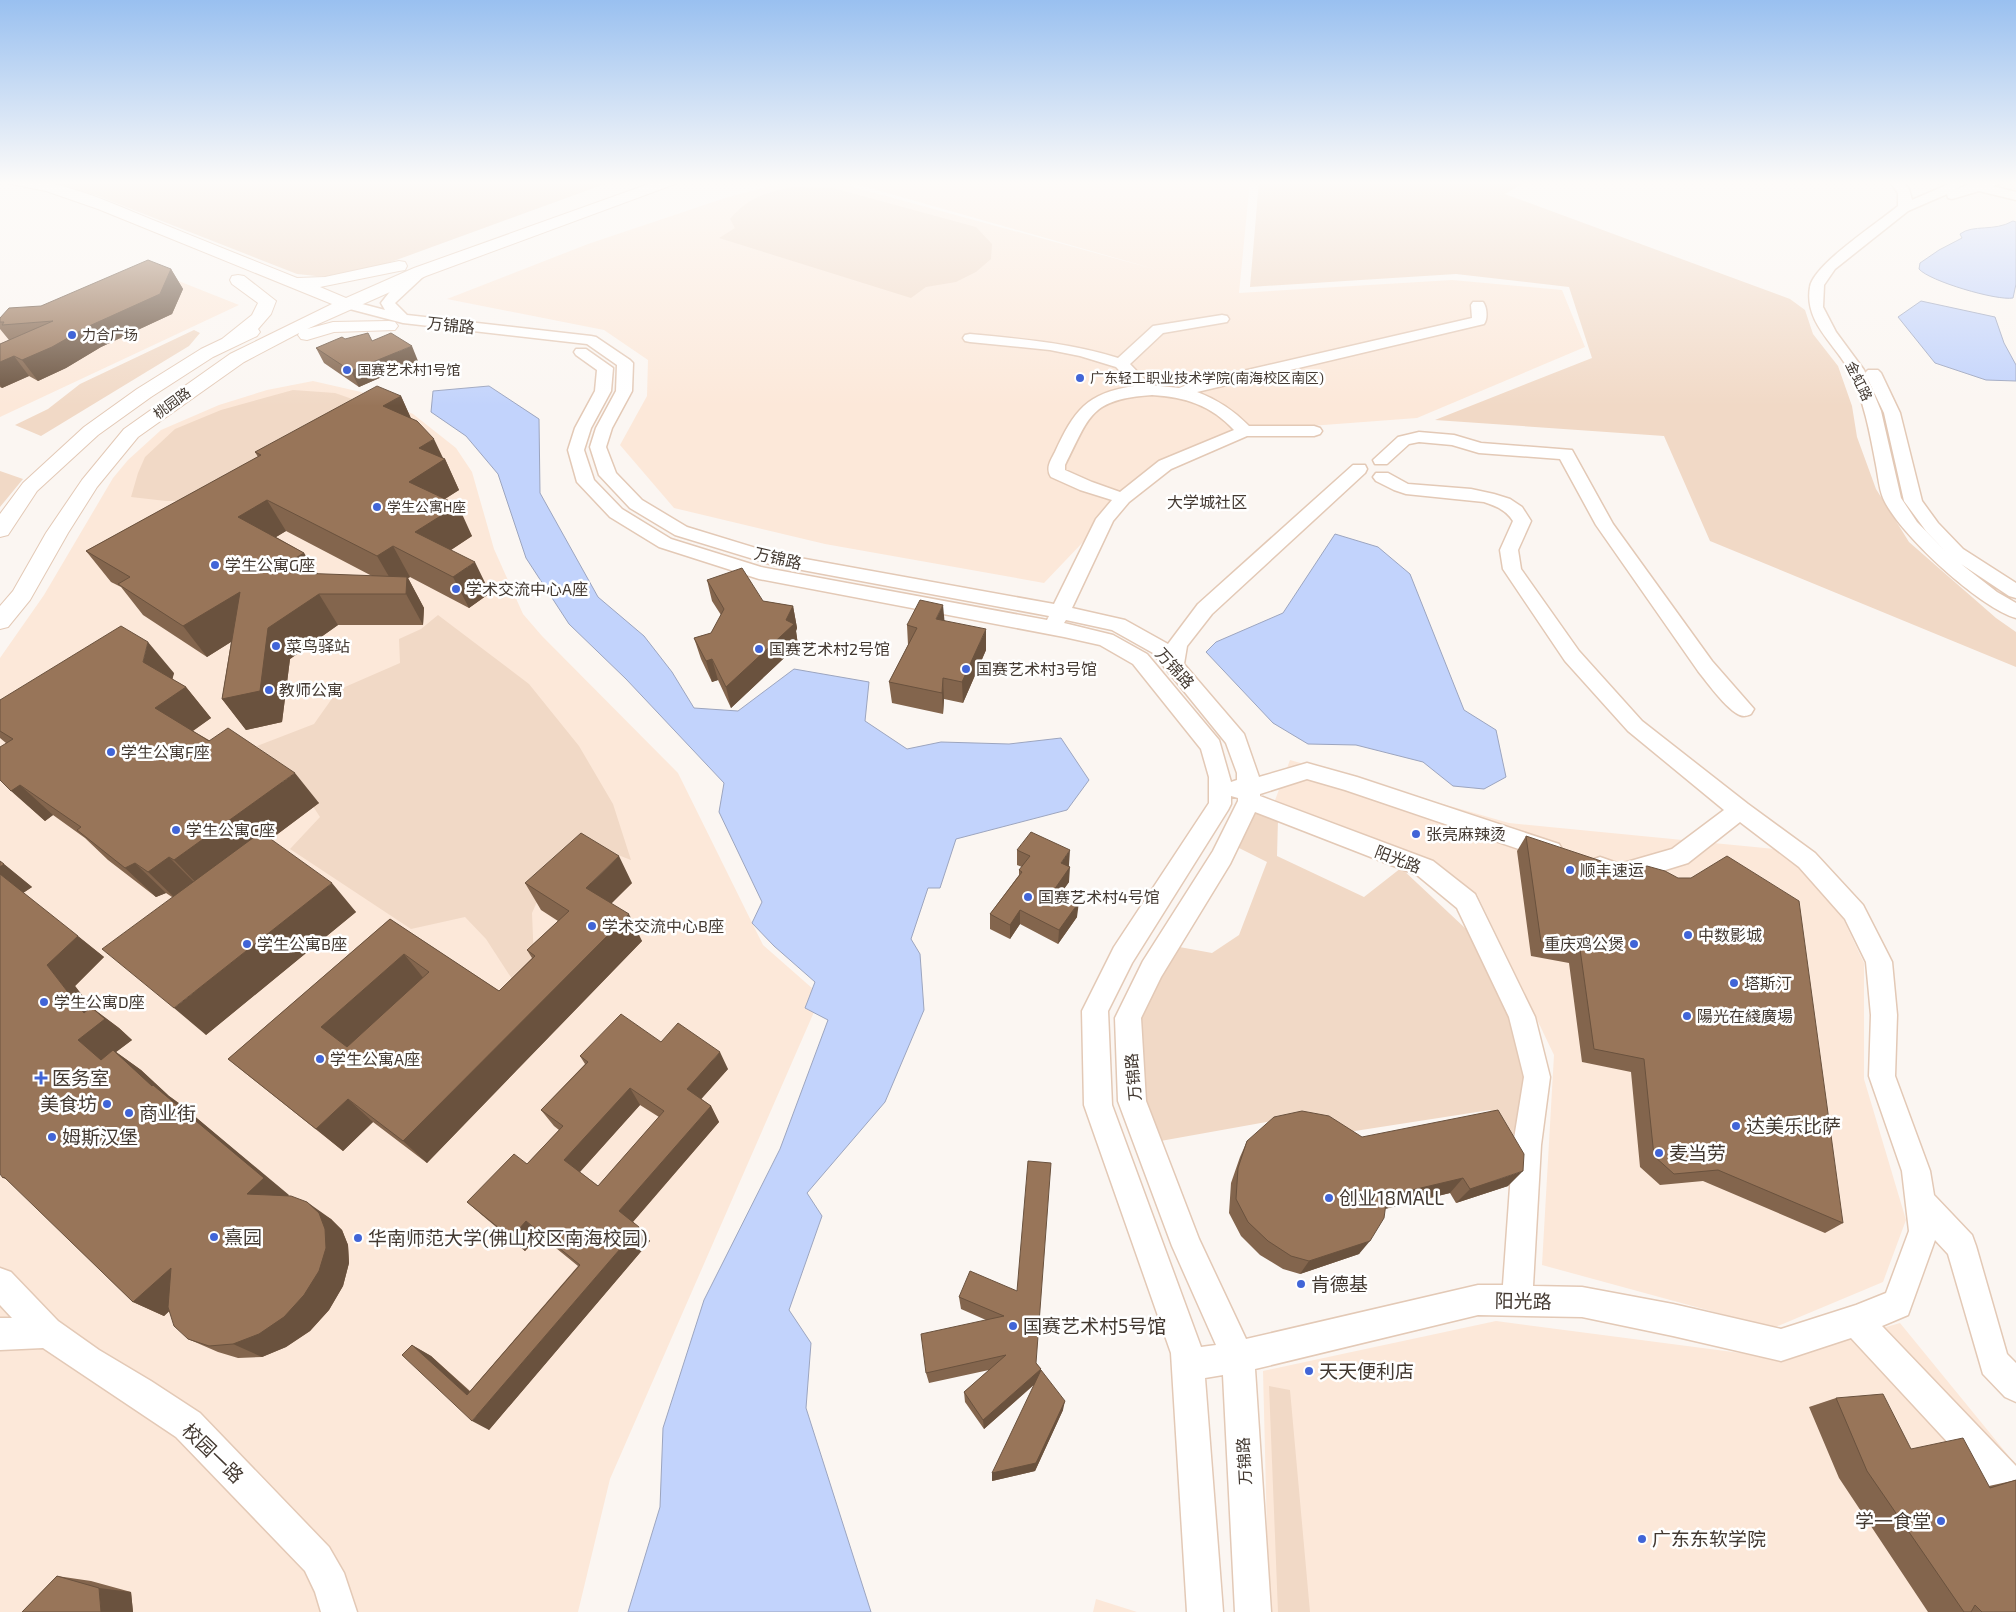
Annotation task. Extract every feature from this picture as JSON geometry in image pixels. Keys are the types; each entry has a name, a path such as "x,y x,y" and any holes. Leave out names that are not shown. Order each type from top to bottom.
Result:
{"main road":[{"path":"229,256 294,282 325,282 399,266 426,256"},
{"name":"桃园路","path":"0,620 22,595 57,533 89,484 131,433 237,358 319,306 347,304 420,272 463,256"},
{"name":"桃园路","path":"0,530 30,487 90,431 144,393 207,352 319,306 399,266"},
{"path":"221,273 287,299"},
{"path":"207,352 254,324 266,310 267,301 238,280"},
{"path":"294,282 319,306"},
{"path":"237,358 333,327 396,322"}],"street":[{"name":"金虹路","path":"1842,256 1830,266 1817,285 1816,307 1829,332 1856,370 1873,411 1892,498 1911,526 1936,554 1990,596 2016,612"},
{"name":"金虹路","path":"1862,256 1846,269 1832,290 1832,310 1844,333 1873,372 1892,413 1913,501 1932,527 1957,553 2016,592"},
{"path":"396,322 388,303 397,292 420,272"},
{"name":"万锦路","path":"347,304 396,322"},
{"path":"1184,392 1196,387 1479,321 1478,305"},
{"name":"万锦路","path":"319,306 396,322 591,340 625,363 624,391 604,428 598,447 608,475 636,504 681,531 770,558 1056,620 1118,625 1160,648 1236,740 1248,773 1249,795 1222,857 1152,969 1128,1018 1132,1101 1187,1246 1238,1358 1253,1612"},
{"path":"1122,364 1158,329 1222,319"},
{"path":"970,338 1083,352 1122,364 1146,390"},
{"path":"1312,360 1324,371"},
{"path":"1123,498 1086,486 1057,473 1057,465 1082,415 1097,402 1126,391 1184,392 1222,409 1245,431"},
{"path":"1056,620 1105,519 1123,498 1165,465 1245,431 1314,431"},
{"path":"1174,665 1177,645 1205,609 1359,469 1371,476 1381,468 1404,440 1419,437 1454,440 1479,448 1566,454 1605,525 1710,673 1744,709"},
{"name":"阳光路","path":"1188,1365 1238,1358 1478,1300 1582,1302 1673,1320 1781,1345 1856,1321 1897,1304 1924,1231 1916,1171 1882,1076 1884,1014 1879,962 1854,912 1807,860 1740,810 1635,726 1572,656 1512,569 1509,550 1522,521 1521,515 1509,505 1492,499 1404,488 1381,468"},
{"name":"万锦路","path":"1056,620 1106,640 1140,659 1211,746 1220,777 1220,804 1123,955 1095,1011 1098,1105 1188,1353 1206,1612"},
{"path":"1220,790 1249,795 1307,771 1349,783 1620,874 1680,856 1740,810"},
{"name":"阳光路","path":"1249,795 1425,868 1466,901 1522,1017 1537,1077 1527,1145 1517,1300"},
{"path":"1921,1203 1961,1246 1994,1363 2016,1386"},
{"name":"校园一路","path":"0,1283 47,1332 88,1361 140,1392 188,1425 317,1559 331,1586 339,1612"},
{"path":"1856,1321 2016,1491"},
{"path":"0,1334 47,1332"}],"shaded area":[{"path":"252,256 407,256 369,270 325,277 297,274"},
{"name":"广东轻工职业技术学院(南海校区南区)","path":"557,256 1107,256 1158,270 1110,256 1243,256 1239,293 1452,280 1562,290 1585,347 1417,418 1245,431 1165,465 1105,519 1044,583 825,544 674,508 620,445 647,396 648,360 604,330 447,299"},
{"path":"777,256 991,256 991,259 976,272 956,282 926,287 911,298"},
{"path":"1253,256 1674,256 1790,299 1805,310 1813,334 1838,366 1852,406 1857,437 1876,489 1909,542 1996,618 2016,632 2016,667 1710,541 1664,436 1435,420 1592,358 1569,287 1456,274 1250,287"},
{"path":"166,276 239,305 0,417 0,327"},
{"path":"194,330 200,333 189,346 41,436 15,425 48,409 80,384"},
{"name":"华南师范大学(佛山校区南海校园)","path":"313,381 361,392 413,414 456,448 472,472 494,549 523,614 542,636 678,773 763,945 821,996 610,1479 578,1612 0,1612 0,658 44,595 113,478 128,460 161,430 219,405 267,390"},
{"path":"293,390 335,393 378,408 186,501 131,497 145,457 175,429 221,410"},
{"path":"0,471 23,479 0,507"},
{"path":"438,615 529,684 579,746 613,804 631,860 587,843 550,872 532,913 534,961 512,979 486,939 465,917 411,929 290,849 320,817 299,785 257,746 314,724 338,690 400,663 399,639 421,629"},
{"path":"1290,760 1509,823 1786,850 1839,910 1864,963 1864,1079 1906,1220 1883,1282 1773,1328 1542,1265 1554,1055 1477,894 1271,811"},
{"path":"1253,808 1278,819 1277,856 1364,897 1401,868 1481,943 1512,1020 1524,1072 1515,1138 1490,1110 1342,1133 1278,1120 1155,1142 1139,1100 1134,1018 1174,946 1212,953 1239,935 1267,862 1235,846"},
{"name":"广东东软学院","path":"1496,1321 1779,1358 1900,1323 2016,1465 2016,1612 1269,1612 1263,1371"},
{"path":"1269,1386 1290,1390 1310,1612 1278,1612"},
{"path":"1096,1599 1137,1612 1093,1612"}],"water":[{"path":"1930,256 2016,256 2016,284 2013,298 1979,293 1949,284 1925,274 1919,269 1920,263"},
{"path":"1921,301 1995,317 2004,343 2016,365 2016,381 1986,380 1935,363 1898,317"},
{"path":"489,386 539,419 540,493 598,597 644,636 672,672 694,708 738,711 794,669 869,682 865,721 907,749 941,742 1009,744 1061,738 1089,780 1067,810 956,839 940,888 928,888 911,939 920,954 924,1010 885,1102 807,1193 822,1216 789,1310 811,1343 806,1408 871,1612 628,1612 660,1507 663,1428 704,1300 780,1149 828,1020 805,1008 815,982 774,946 752,923 762,902 719,812 724,783 626,679 569,624 526,558 498,474 466,436 431,412 433,391"},
{"path":"1335,534 1378,547 1410,574 1464,710 1496,730 1506,777 1484,789 1453,786 1423,762 1356,745 1308,744 1273,723 1206,652 1216,642 1283,613"}],"building":[{"path":"148,260 171,269 160,294 87,327 52,347 22,360 14,356 0,362 0,344 53,321 2,325 4,322 0,322 0,318 9,308 41,306"},
{"path":"368,333 372,341 391,333 412,346 351,371 316,348 342,337 345,339"},
{"path":"377,386 401,396 383,406 417,421 434,439 419,448 445,459 409,482 458,505 415,532 475,562 453,577 393,546 377,556 267,500 238,517 304,553 272,572 407,577 406,594 319,594 268,628 260,691 222,699 240,592 183,626 118,584 130,577 86,551 261,455 255,452"},
{"path":"742,568 763,601 793,606 786,620 794,624 726,687 712,659 706,661 694,638 711,633 724,609 707,580"},
{"path":"920,600 943,605 936,619 986,629 962,682 943,678 942,693 889,682 917,628 907,625"},
{"path":"121,626 148,642 143,662 186,687 155,708 209,741 228,728 295,773 174,860 169,857 148,872 135,863 125,868 77,830 81,827 20,785 11,791 0,780 0,747 13,739 0,731 0,700"},
{"path":"261,832 332,883 174,1008 102,949"},
{"path":"1031,832 1070,850 1061,863 1070,867 1054,890 1079,902 1059,930 1020,910 1010,925 990,914 1022,872 1019,870 1030,856 1017,850"},
{"path":"581,833 619,856 586,888 629,914 403,1141 348,1099 316,1129 228,1059 390,919 499,991 535,956 527,950 569,911 525,883","holes":["404,954 429,972 347,1047 321,1027"]},
{"name":"陽光在綫廣場","path":"1526,836 1631,871 1647,866 1665,871 1678,878 1691,878 1727,856 1799,901 1843,1223 1718,1170 1674,1174 1654,1156 1644,1059 1594,1049 1580,949 1541,942"},
{"path":"0,874 78,936 47,965 84,1013 91,1007 105,1019 78,1040 101,1060 113,1050 152,1086 264,1178 247,1194 291,1196 307,1202 319,1213 325,1229 326,1248 319,1271 304,1295 284,1317 259,1334 233,1344 209,1346 188,1339 174,1326 168,1307 171,1268 133,1302 0,1174"},
{"path":"621,1014 661,1042 678,1023 720,1052 687,1089 711,1106 619,1211 639,1227 472,1421 402,1355 412,1345 467,1395 580,1265 526,1221 511,1238 467,1202 514,1154 527,1164 563,1126 541,1110 588,1062 580,1056","holes":["630,1088 664,1111 598,1186 564,1160"]},
{"name":"创业18MALL","path":"1498,1110 1524,1154 1523,1171 1470,1189 1463,1178 1387,1196 1384,1218 1370,1241 1309,1261 1291,1256 1268,1241 1248,1222 1236,1199 1238,1168 1247,1141 1274,1117 1302,1111 1329,1116 1362,1137"},
{"name":"国赛艺术村5号馆","path":"1028,1161 1051,1163 1036,1363 1041,1369 983,1420 964,1392 1006,1355 926,1373 921,1334 1004,1316 959,1297 970,1271 1017,1291"},
{"path":"1041,1370 1065,1401 1036,1463 992,1473"},
{"name":"学一食堂","path":"1883,1394 1911,1449 1963,1438 1990,1488 2016,1480 2016,1612 1982,1612 1975,1605 1971,1612 1964,1612 1867,1471 1836,1398"},
{"path":"57,1576 99,1588 101,1612 22,1612"}],"place":[{"name":"力合广场","path":"72,335"},
{"name":"国赛艺术村1号馆","path":"347,370"},
{"name":"广东轻工职业技术学院(南海校区南区)","path":"1080,378"},
{"name":"学生公寓H座","path":"377,507"},
{"name":"学生公寓G座","path":"215,565"},
{"name":"学术交流中心A座","path":"456,589"},
{"name":"菜鸟驿站","path":"276,646"},
{"name":"国赛艺术村2号馆","path":"759,649"},
{"name":"国赛艺术村3号馆","path":"966,669"},
{"name":"教师公寓","path":"269,690"},
{"name":"学生公寓F座","path":"111,752"},
{"name":"学生公寓C座","path":"176,830"},
{"name":"张亮麻辣烫","path":"1416,834"},
{"name":"顺丰速运","path":"1570,870"},
{"name":"国赛艺术村4号馆","path":"1028,897"},
{"name":"学术交流中心B座","path":"592,926"},
{"name":"中数影城","path":"1688,935"},
{"name":"学生公寓B座","path":"247,944"},
{"name":"重庆鸡公煲","path":"1634,944"},
{"name":"塔斯汀","path":"1734,983"},
{"name":"学生公寓D座","path":"44,1002"},
{"name":"陽光在綫廣場","path":"1687,1016"},
{"name":"学生公寓A座","path":"320,1059"},
{"name":"医务室","path":"41,1078"},
{"name":"美食坊","path":"107,1104"},
{"name":"商业街","path":"129,1113"},
{"name":"达美乐比萨","path":"1736,1126"},
{"name":"姆斯汉堡","path":"52,1137"},
{"name":"麦当劳","path":"1659,1153"},
{"name":"创业18MALL","path":"1329,1198"},
{"name":"熹园","path":"214,1237"},
{"name":"华南师范大学(佛山校区南海校园)","path":"358,1238"},
{"name":"肯德基","path":"1301,1284"},
{"name":"国赛艺术村5号馆","path":"1013,1326"},
{"name":"天天便利店","path":"1309,1371"},
{"name":"学一食堂","path":"1941,1521"},
{"name":"广东东软学院","path":"1642,1539"}],"district":[{"name":"大学城社区","path":"1207,502"}]}
